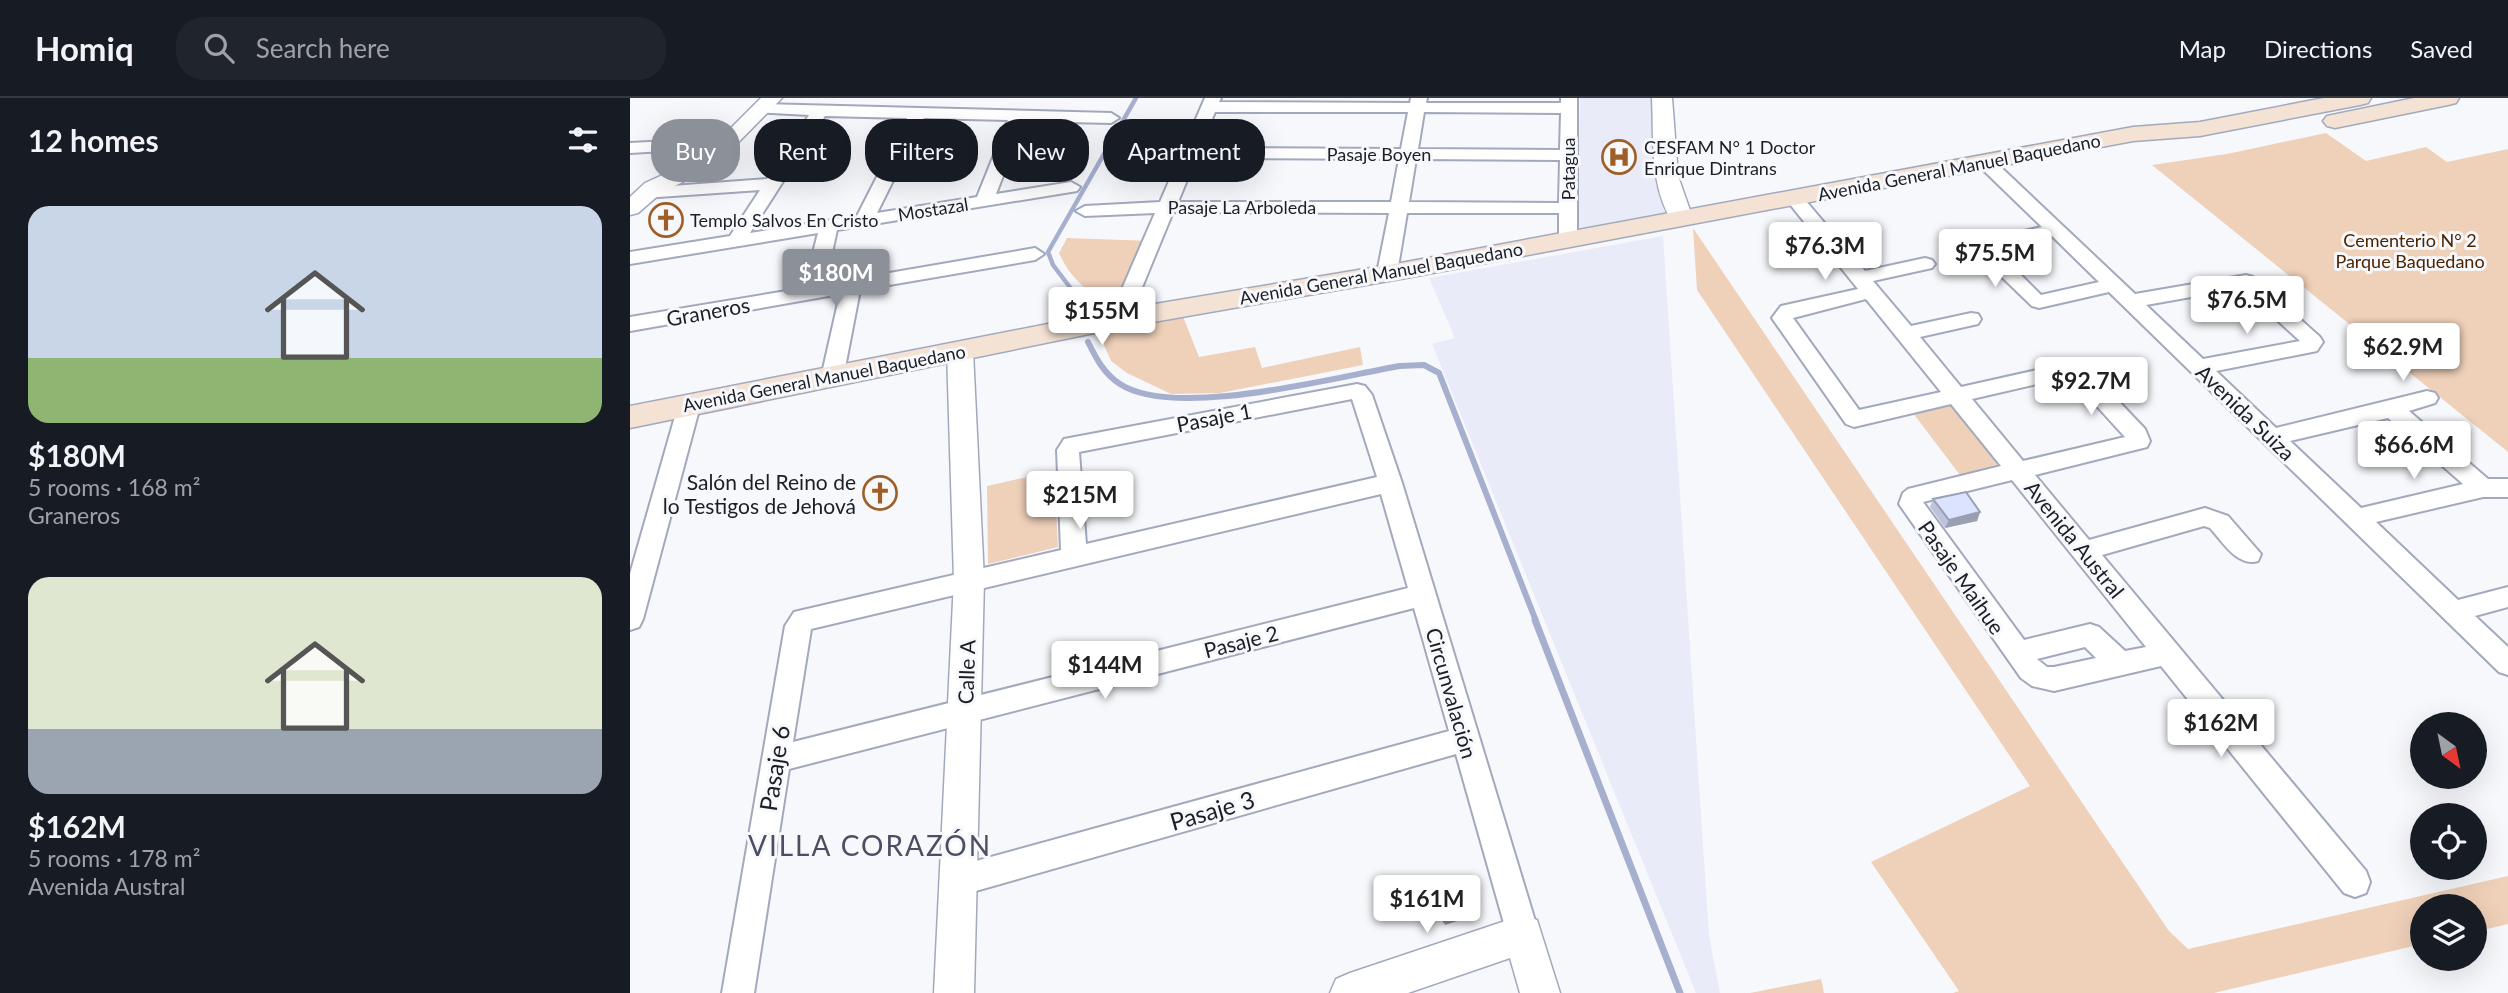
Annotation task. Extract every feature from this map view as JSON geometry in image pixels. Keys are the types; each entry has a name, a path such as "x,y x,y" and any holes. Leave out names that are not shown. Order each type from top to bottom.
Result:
{"main road":[{"name":"Avenida General Manuel Baquedano","path":"630,417 1119,319 1568,240 2133,134 2200,129 2360,98"},
{"name":"Avenida General Manuel Baquedano","path":"2133,134 2242,137 2448,98"}],"street":[{"path":"871,112 884,98"},
{"path":"967,115 981,98"},
{"path":"1067,117 1080,98"},
{"path":"1662,98 1669,185 1673,202 1682,219"},
{"path":"1211,103 1569,103"},
{"path":"1387,273 1418,103"},
{"name":"Patagua","path":"1568,240 1569,103"},
{"path":"740,129 766,104 820,111 1111,118"},
{"path":"736,241 770,184 820,111"},
{"path":"864,220 918,113"},
{"path":"985,200 1018,116"},
{"path":"630,148 651,147"},
{"name":"Pasaje Boyen","path":"1265,153 1569,155"},
{"name":"Avenida Suiza","path":"1984,161 2508,664"},
{"path":"635,201 670,182"},
{"path":"1119,319 1177,182"},
{"path":"635,201 770,184"},
{"name":"Mostazal","path":"630,258 1071,187"},
{"name":"Avenida Austral","path":"1794,198 2355,882"},
{"name":"Pasaje La Arboleda","path":"1085,211 1166,207 1568,208"},
{"path":"813,292 829,226"},
{"path":"2056,230 1984,246 2033,299 2039,302 2114,285"},
{"name":"Graneros","path":"630,324 1035,254"},
{"path":"1925,264 1788,311 1782,318 1849,416 1859,419 1957,396"},
{"path":"2130,301 2246,281 2313,342 2310,346 2198,367"},
{"path":"832,378 851,286"},
{"path":"1906,334 1971,319"},
{"name":"Calle A","path":"954,993 969,580 960,351"},
{"name":"Pasaje Maihue","path":"1957,396 2074,370 2137,435 2138,441 1916,495 1911,499 1911,504 2012,647"},
{"name":"Pasaje 1","path":"1074,556 1068,450 1080,442 1351,391 1361,395"},
{"name":"Circunvalación","path":"1361,395 1390,483 1540,993"},
{"path":"2272,437 2392,409 2427,398"},
{"path":"630,619 640,546 689,406"},
{"path":"2392,409 2483,488"},
{"path":"969,580 1390,483"},
{"path":"2356,518 2483,488 2508,488"},
{"path":"2084,551 2205,517 2219,522 2249,554"},
{"name":"Pasaje 6","path":"738,993 798,626 811,617 969,580"},
{"name":"Pasaje 2","path":"774,760 1423,595"},
{"path":"2453,612 2508,597"},
{"path":"2120,664 2090,635 2012,647 2030,670 2042,678 2054,680 2167,653"},
{"name":"Pasaje 3","path":"958,881 1465,739"},
{"path":"1350,993 1523,934"}],"shaded area":[{"name":"CESFAM N° 1 Doctor Enrique Dintrans","path":"1580,98 1654,98 1665,216 1577,233"},
{"path":"1663,236 1709,936 1720,993 1696,993 1432,344 1455,338 1429,278"}],"green space":[{"name":"Cementerio N° 2 Parque Baquedano","path":"2326,133 2366,161 2426,147 2447,162 2508,149 2508,452 2152,165 2227,154"},
{"path":"1693,228 2169,931 2188,949 2410,898 2410,947 2214,993 1953,993 1959,991 1871,862 2030,786 1697,290"},
{"path":"1067,238 1152,241 1120,314 1095,319 1095,300 1072,274 1059,253"},
{"path":"1182,314 1199,357 1255,347 1262,368 1360,347 1363,365 1220,393 1171,394 1127,373 1111,361 1098,331"},
{"path":"1952,404 1999,464 1960,475 1913,413"},
{"path":"1054,471 1058,547 988,564 987,486"},
{"path":"2508,876 2508,924 2487,929 2487,894 2429,894"},
{"path":"1821,979 1824,993 1750,993"}],"building":[{"path":"1966,492 1980,512 1949,520 1933,499"},
{"path":"1470,892 1476,912 1444,922 1439,902"}],"waterway":[{"path":"1083,323 1085,307 1053,265 1048,252 1136,98"},
{"path":"1088,342 1105,371 1120,384 1145,394 1178,398 1256,393 1400,366 1424,365 1439,373 1536,621"},
{"path":"1535,620 1680,993"}],"place":[{"name":"CESFAM N° 1 Doctor Enrique Dintrans","path":"1619,157"},
{"name":"Templo Salvos En Cristo","path":"666,220"},
{"name":"Salón del Reino de lo Testigos de Jehová","path":"880,493"}],"district":[{"name":"VILLA CORAZÓN","path":"870,845"}]}
